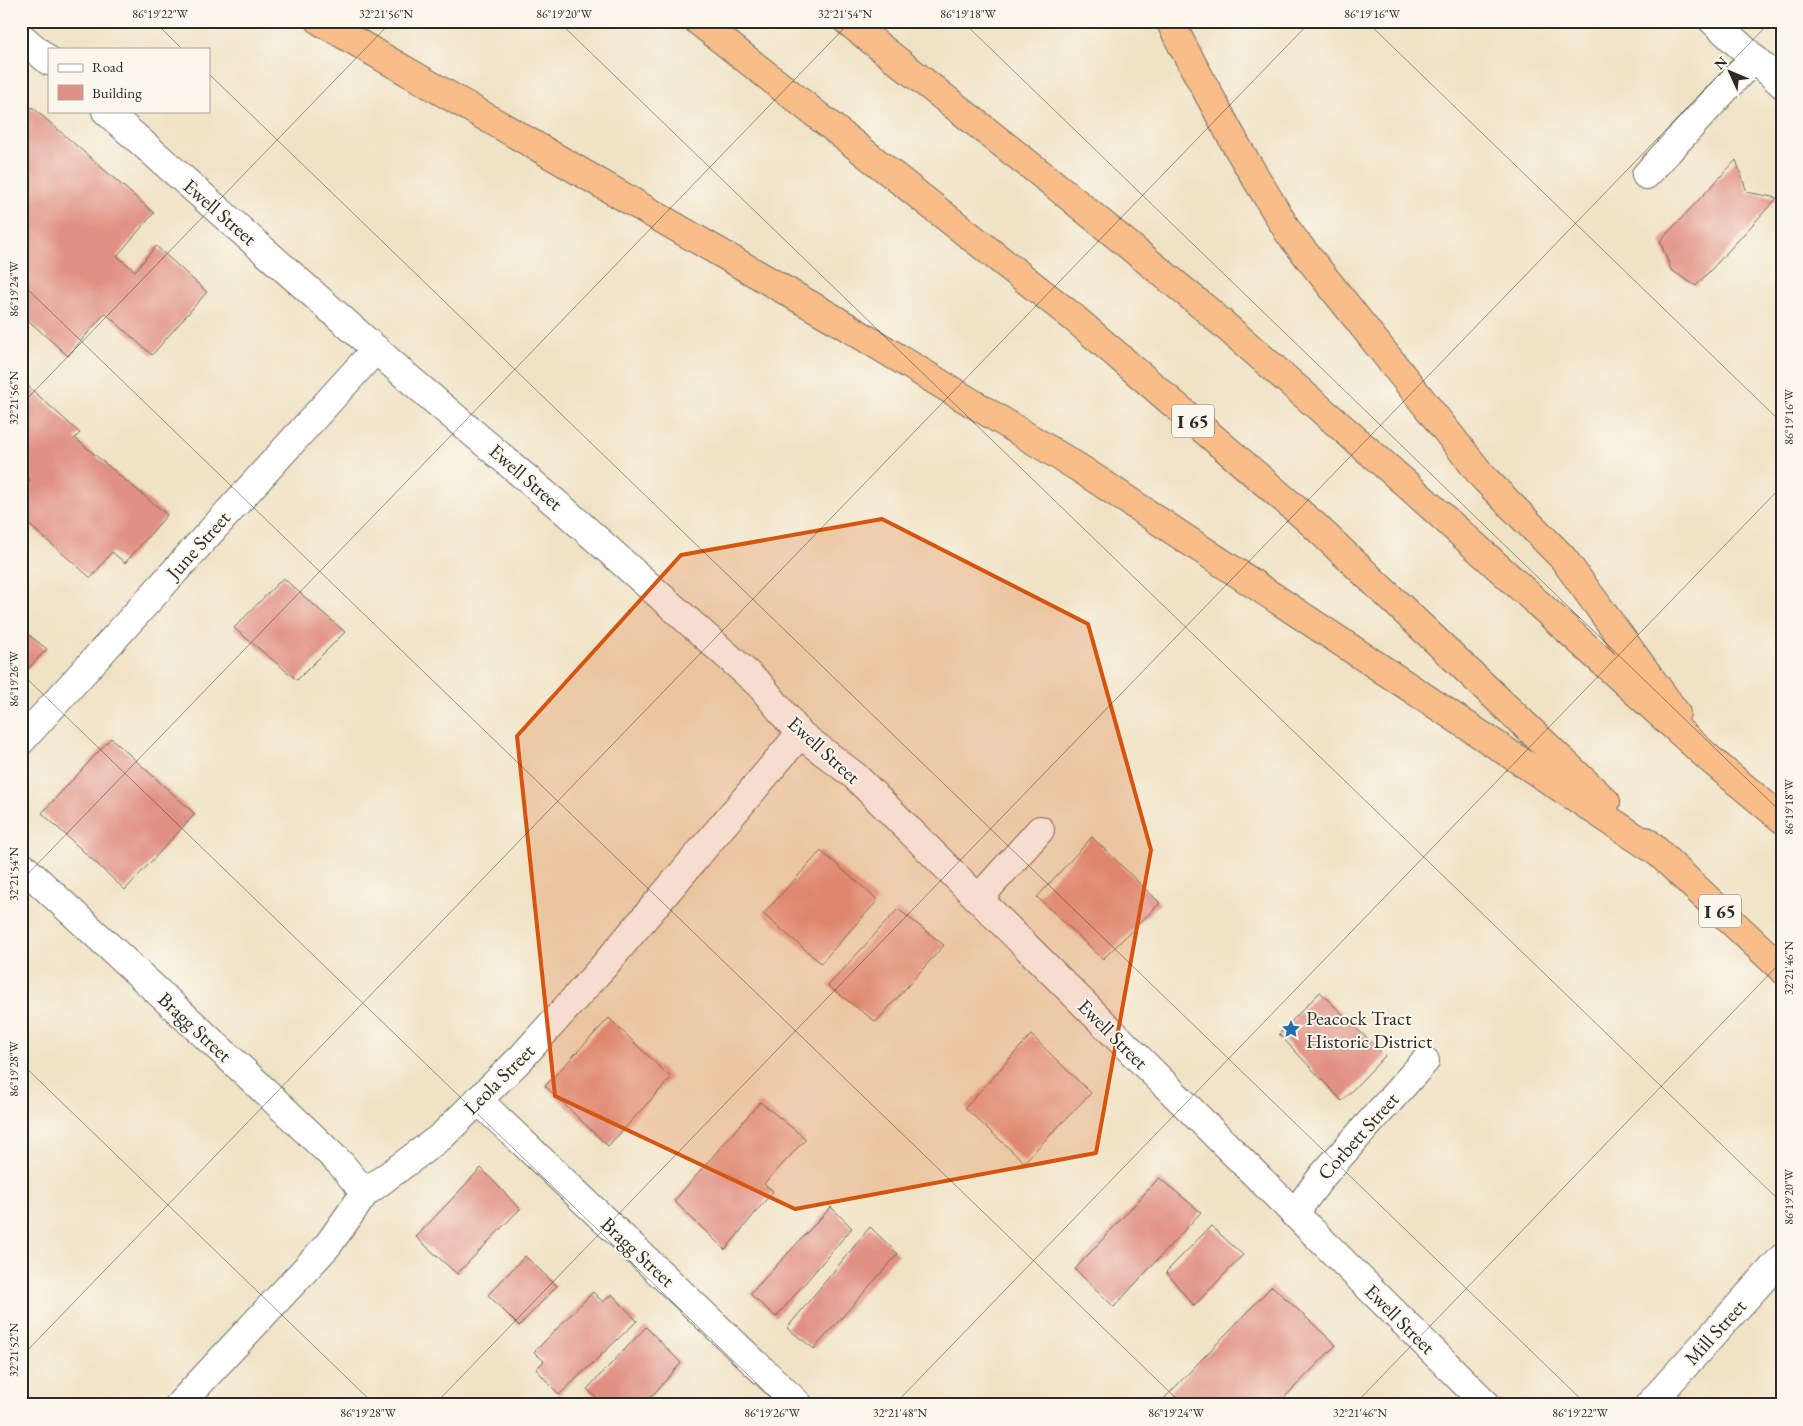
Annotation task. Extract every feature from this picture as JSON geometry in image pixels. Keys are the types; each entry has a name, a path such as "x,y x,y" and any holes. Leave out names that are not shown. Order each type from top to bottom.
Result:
{"highway":[{"path":"320,21 831,317 1079,468 1659,853"},
{"name":"I 65","path":"698,21 1074,318 1298,511 1782,969"},
{"path":"847,21 1040,173 1206,309 1403,480 1711,760 1782,819"},
{"path":"1170,21 1236,145 1289,233 1483,477 1563,558 1711,760"}],"street":[{"path":"1713,21 1782,84"},
{"path":"21,37 48,60"},
{"path":"1646,175 1753,58"},
{"name":"Ewell Street","path":"107,112 376,349 565,511 760,685 800,734 855,776 1487,1405"},
{"name":"June Street","path":"21,741 376,349"},
{"name":"Leola Street","path":"179,1405 328,1244 366,1192 442,1136 521,1058 604,967 800,734"},
{"path":"979,898 1040,830"},
{"name":"Bragg Street","path":"21,865 341,1164 366,1192"},
{"name":"Corbett Street","path":"1294,1214 1323,1175 1426,1061"},
{"name":"Bragg Street","path":"478,1100 799,1405"},
{"name":"Mill Street","path":"1649,1405 1782,1258"}],"highlighted area":[{"path":"882,519 1088,624 1151,850 1096,1153 795,1209 555,1096 517,736 681,555"}],"building":[{"path":"32,107 154,213 117,256 135,271 156,246 207,292 152,355 105,313 68,356 21,314 21,113 24,115"},
{"path":"1736,160 1747,192 1777,198 1696,286 1671,270 1660,241"},
{"path":"21,380 80,433 75,438 167,515 125,563 112,552 91,578 21,518 21,490 30,480 21,472"},
{"path":"283,578 345,632 297,680 234,628"},
{"path":"21,629 47,649 21,676"},
{"path":"111,738 195,814 125,890 42,813"},
{"path":"1092,837 1160,903 1103,959 1037,897"},
{"path":"821,851 878,900 821,963 763,914"},
{"path":"898,909 944,945 876,1022 828,986"},
{"path":"1320,992 1385,1056 1342,1101 1279,1034"},
{"path":"609,1018 671,1078 608,1146 545,1086"},
{"path":"1031,1035 1091,1093 1024,1162 965,1108"},
{"path":"760,1102 806,1139 764,1184 773,1191 725,1250 674,1201"},
{"path":"481,1168 520,1209 457,1274 416,1237"},
{"path":"1159,1178 1201,1212 1114,1307 1075,1269"},
{"path":"831,1207 852,1228 776,1317 750,1294"},
{"path":"1211,1226 1243,1255 1194,1306 1166,1272"},
{"path":"870,1227 898,1254 814,1349 787,1328"},
{"path":"525,1256 557,1286 519,1326 488,1295"},
{"path":"1272,1286 1336,1345 1277,1405 1158,1405"},
{"path":"593,1292 603,1302 612,1294 637,1321 559,1395 536,1369 544,1361 534,1352"},
{"path":"646,1327 681,1363 644,1405 604,1405 587,1389"}],"place":[{"name":"Peacock Tract Historic District","path":"1291,1029"}]}
